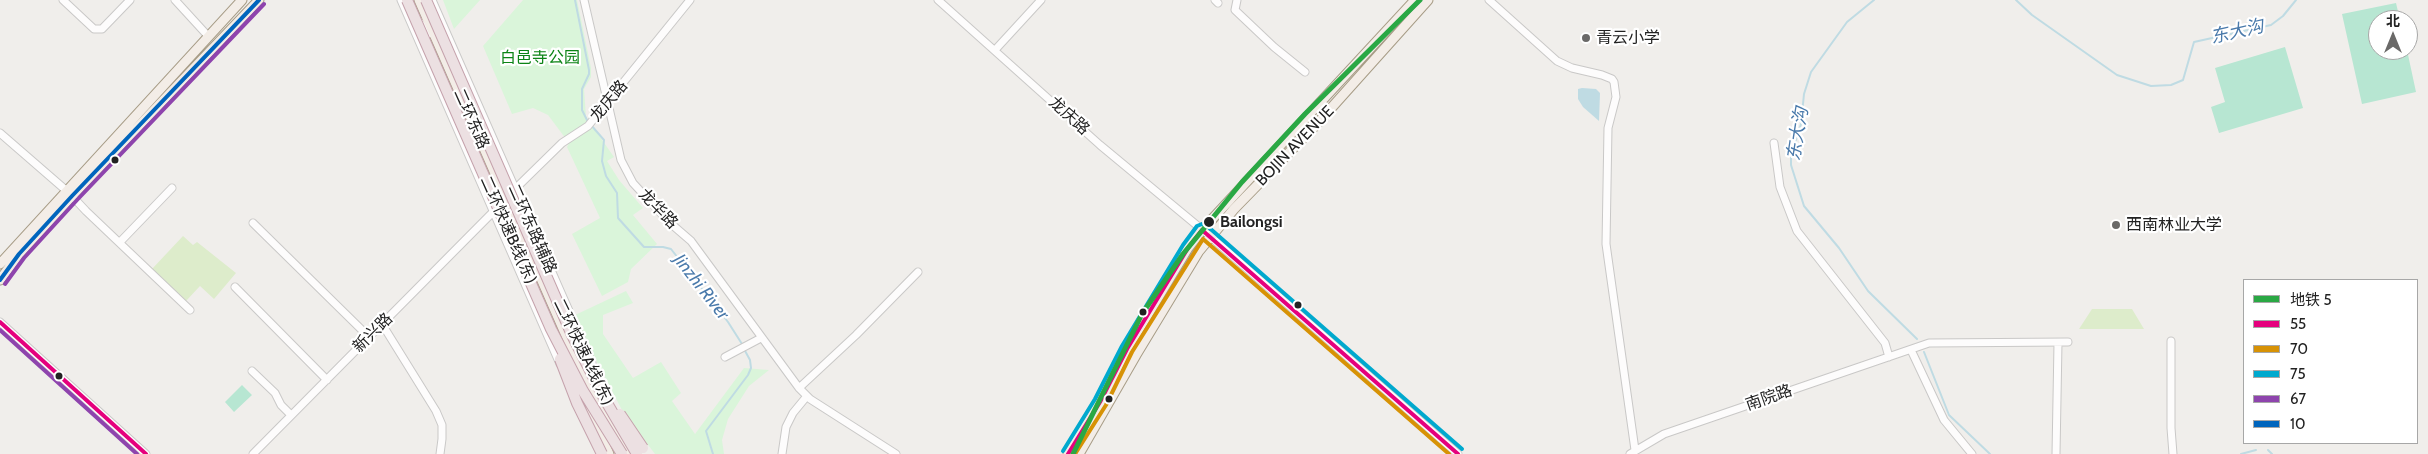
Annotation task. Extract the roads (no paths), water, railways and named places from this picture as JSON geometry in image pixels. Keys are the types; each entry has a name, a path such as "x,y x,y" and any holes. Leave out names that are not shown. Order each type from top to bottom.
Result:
{"highway":[{"name":"二环快速B线(东)","path":"407,0 546,317 576,378 622,450"},
{"name":"二环快速A线(东)","path":"429,0 572,335 640,452"},
{"path":"546,317 568,380 601,454"}],"main road":[{"path":"0,280 19,254 70,194 208,36 242,0"},
{"path":"0,264 259,0"},
{"name":"二环东路","path":"414,0 431,33 568,342 622,450 628,454"},
{"name":"二环东路","path":"419,0 431,33 552,315 591,415 609,454"},
{"name":"BOJIN AVENUE","path":"1079,454 1117,381 1127,349 1188,248 1202,230 1415,0"},
{"name":"BOJIN AVENUE","path":"1068,454 1117,381 1182,277 1211,237 1234,209 1316,125 1428,0"}],"street":[{"path":"62,0 94,28 102,28 130,0"},
{"path":"175,0 208,36"},
{"path":"402,0 431,33"},
{"name":"二环东路辅路","path":"402,0 588,427"},
{"path":"429,0 431,33"},
{"name":"二环东路辅路","path":"429,0 596,373 640,452"},
{"name":"龙华路","path":"584,0 607,104 624,169 633,183 669,222 691,241 799,388 807,396 896,454"},
{"name":"龙庆路","path":"515,190 562,143 590,123 690,0"},
{"name":"龙庆路","path":"938,0 1107,151 1211,237"},
{"path":"995,50 1041,0"},
{"path":"1237,0 1235,10 1274,47 1305,72"},
{"path":"1489,0 1557,61 1572,68 1602,75 1612,79 1614,82 1616,97 1608,128 1606,244 1633,452"},
{"path":"0,132 70,194 190,310"},
{"path":"1774,143 1780,187 1797,231 1885,343 1889,357"},
{"path":"120,242 172,188"},
{"name":"新兴路","path":"257,453 291,415 493,212"},
{"path":"253,223 370,337"},
{"path":"1211,237 1458,454"},
{"path":"799,388 856,335 918,272"},
{"path":"235,287 327,380"},
{"path":"0,322 146,454"},
{"path":"382,324 442,425 440,454"},
{"path":"725,357 761,338"},
{"path":"2171,341 2173,451"},
{"name":"南院路","path":"1633,452 1664,434 1929,344 2068,342"},
{"path":"2056,452 2058,343"},
{"path":"1911,350 1944,420 1972,454"},
{"path":"252,371 275,393 281,405 291,415"},
{"path":"782,454 786,427 793,413 807,396"}],"water":[{"path":"1578,89 1596,89 1600,93 1599,121 1583,107 1578,99"}],"waterway":[{"name":"Jinzhi River","path":"575,0 589,70 582,89 582,110 588,122"},
{"name":"东大沟","path":"1874,0 1847,22 1811,72 1804,94 1801,124 1791,155 1791,165 1804,206 1839,248 1868,291 1917,339"},
{"name":"东大沟","path":"2016,0 2032,15 2117,75 2151,86 2171,85 2183,80 2194,42 2271,25 2283,16 2296,0"},
{"name":"Jinzhi River","path":"591,125 604,140 602,161 606,176 617,193 618,218 644,247 671,249 728,322 742,344"},
{"name":"Jinzhi River","path":"713,454 706,431 748,375 751,368 750,360 744,349"},
{"name":"东大沟","path":"1924,352 1949,415 1990,454"},
{"name":"东大沟","path":"2241,454 2256,450"},
{"name":"东大沟","path":"2268,450 2272,454"}],"metro line":[{"name":"5","path":"1073,454 1142,314 1183,254 1242,182 1305,114 1420,0"}],"place":[{"name":"青云小学","path":"1586,38"},
{"name":"Bailongsi","path":"1209,222"},
{"name":"西南林业大学","path":"2116,225"}],"park label":[{"name":"白邑寺公园","path":"540,58"}]}
